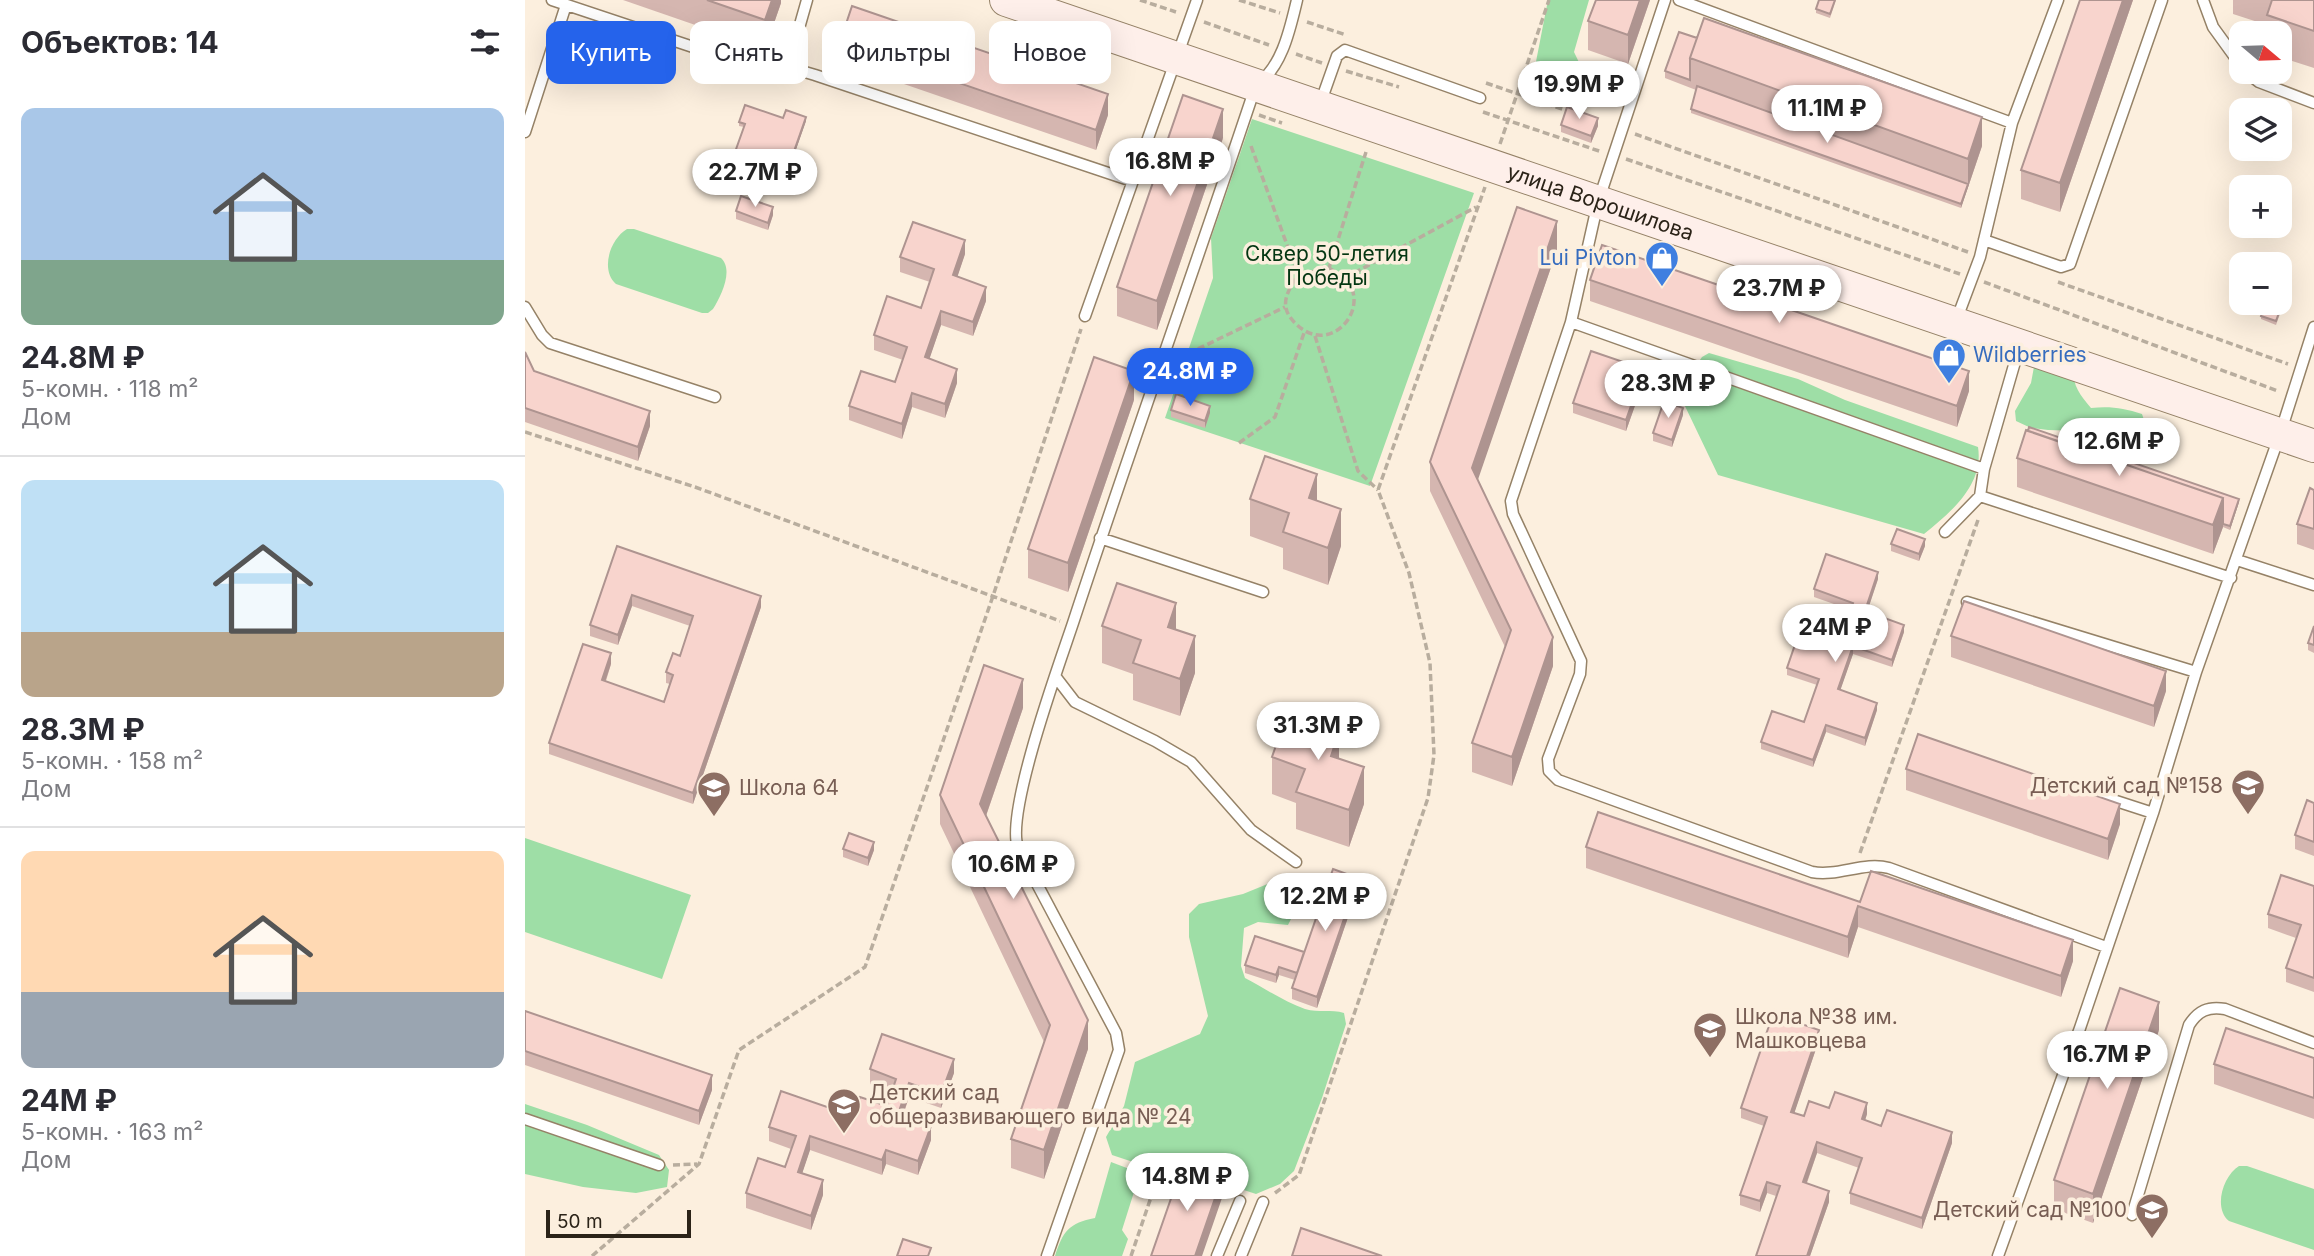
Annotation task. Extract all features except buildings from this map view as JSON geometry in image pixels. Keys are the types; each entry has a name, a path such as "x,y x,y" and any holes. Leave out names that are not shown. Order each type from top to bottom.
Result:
{"main road":[{"name":"улица Ворошилова","path":"1006,0 2314,446"}],"lane":[{"path":"552,0 690,46"},
{"path":"801,21 807,0"},
{"path":"1084,317 1197,0"},
{"path":"1047,1256 1119,1050 1116,1033 1015,841 1019,798 1100,538 1256,85 1271,71 1282,50 1297,0"},
{"path":"1665,0 1598,202 1571,322 1511,500 1513,514 1581,661 1580,674 1548,759 1549,771 1558,780 1812,872 1877,866 1889,868 2106,947"},
{"path":"1679,0 2012,123"},
{"path":"1955,324 1980,257 2012,123 2058,0"},
{"path":"1984,240 2061,267 2070,264 2162,0"},
{"path":"2203,0 2213,27 2229,49"},
{"path":"525,132 566,5"},
{"path":"1319,107 1339,53 1348,50 1480,98"},
{"path":"808,74 1132,181"},
{"path":"2264,84 2314,103"},
{"path":"525,307 542,335 555,345 715,397"},
{"path":"1571,322 1984,469"},
{"path":"1998,1256 2080,1028 2153,813 2196,672 2231,578 2314,327"},
{"path":"1945,532 1983,497 1984,469 2019,345"},
{"path":"1983,497 2231,578"},
{"path":"1100,538 1263,592"},
{"path":"2237,560 2314,585"},
{"path":"1967,601 2196,672"},
{"path":"1055,676 1075,702 1155,741 1191,762 1251,830 1296,862"},
{"path":"2062,784 2153,813"},
{"path":"2132,1215 2189,1025 2195,1016 2215,1007 2225,1009 2314,1043"},
{"path":"525,1119 659,1166"},
{"path":"1217,1256 1240,1201"},
{"path":"1241,1256 1263,1202"}],"path":[{"path":"1140,0 1282,50 1408,90"},
{"path":"1239,0 1345,35"},
{"path":"1377,490 1549,0"},
{"path":"1477,80 1569,111"},
{"path":"1471,109 1971,277 2293,396"},
{"path":"1243,124 1298,275"},
{"path":"1622,130 1980,257"},
{"path":"1329,268 1366,152"},
{"path":"1345,278 1478,206"},
{"path":"1329,268 1345,278 1354,297 1350,318 1336,332 1315,336 1304,333 1289,317 1285,307 1286,294 1298,275 1329,268"},
{"path":"2051,280 2302,369"},
{"path":"1159,368 1285,307"},
{"path":"592,1256 699,1164 739,1050 865,967 993,596 1084,317"},
{"path":"1239,443 1275,417 1304,333"},
{"path":"1263,1202 1299,1175 1428,798 1434,755 1430,663 1409,573 1377,490 1358,471 1315,336"},
{"path":"525,432 695,487 1072,626"},
{"path":"1854,869 1983,497"},
{"path":"659,1166 699,1164"},
{"path":"1131,1256 1161,1168 1186,1176"}],"green space":[{"path":"1548,0 1589,0 1574,52 1588,81 1586,97 1560,99 1535,89 1533,77"},
{"name":"Сквер 50-летия Победы","path":"1252,119 1474,193 1370,486 1165,418 1213,278 1211,238"},
{"path":"627,229 721,258 725,263 726,276 713,309 702,313 616,284 609,271 609,255 616,240"},
{"path":"1709,353 1798,379 1845,400 1978,447 1979,461 1971,485 1955,507 1924,534 1718,475 1684,404 1686,384 1691,373 1702,357"},
{"path":"2036,356 2073,369 2078,390 2091,408 2117,408 2142,414 2142,425 2109,432 2031,428 2016,421 2015,411 2031,383"},
{"path":"525,838 691,895 662,979 525,932"},
{"path":"1270,883 1287,888 1296,897 1294,913 1288,925 1258,922 1244,928 1241,966 1245,978 1305,1009 1344,1013 1346,1024 1294,1171 1280,1184 1256,1194 1180,1169 1164,1154 1151,1168 1112,1155 1106,1137 1124,1106 1135,1062 1200,1034 1208,1016 1189,937 1189,914 1199,904 1243,894"},
{"path":"525,1104 587,1125 659,1155 669,1170 667,1187 636,1193 583,1187 525,1174"},
{"path":"1111,1162 1140,1173 1122,1230 1128,1239 1122,1256 1055,1256 1068,1230 1095,1218"},
{"path":"2239,1166 2247,1166 2314,1189 2314,1250 2229,1221 2222,1208 2222,1192 2228,1177"}],"place":[{"name":"Lui Pivton","path":"1662,288"},
{"name":"Wildberries","path":"1949,385"},
{"name":"Детский сад №158","path":"2248,816"},
{"name":"Школа 64","path":"714,818"},
{"name":"Школа №38 им. Машковцева","path":"1710,1059"},
{"name":"Детский сад общеразвивающего вида № 24","path":"844,1135"},
{"name":"Детский сад №100","path":"2152,1240"}]}
